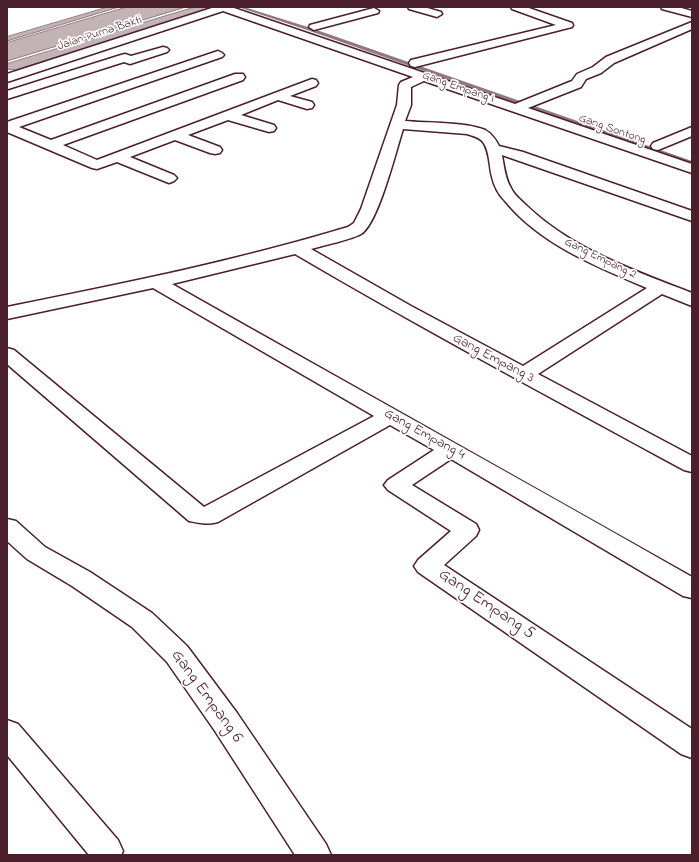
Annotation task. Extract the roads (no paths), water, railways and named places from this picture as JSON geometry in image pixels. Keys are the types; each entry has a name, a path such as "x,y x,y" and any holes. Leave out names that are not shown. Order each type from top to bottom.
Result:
{"street":[{"name":"Gang Empang I","path":"225,7 296,27 524,105"},
{"name":"Jalan Purna Bakti","path":"7,78 225,7"},
{"path":"254,7 296,27 416,69 568,25 516,7"},
{"path":"412,7 437,14"},
{"path":"666,7 692,14"},
{"path":"262,31 296,27 374,11"},
{"path":"524,105 577,84 581,78 597,70 610,60 692,24"},
{"path":"7,95 125,58 130,60 163,50"},
{"path":"7,127 218,55"},
{"path":"7,313 156,282 297,248 354,231 361,226 368,210 404,105 405,85 416,69"},
{"path":"51,145 239,77"},
{"path":"7,127 97,165 312,83"},
{"path":"278,96 307,105"},
{"name":"Gang Sontong","path":"524,105 659,150 692,158"},
{"path":"227,115 269,128"},
{"name":"Gang Empang 2","path":"397,124 476,131 488,137 494,149 500,185 513,201 546,230 577,250 692,300"},
{"path":"659,150 692,131"},
{"path":"175,135 215,150"},
{"path":"494,149 518,155 692,216"},
{"path":"659,150 692,169"},
{"path":"117,157 169,178"},
{"name":"Gang Empang 3","path":"297,248 404,310 692,465"},
{"name":"Gang Empang 4","path":"156,282 181,298 511,483 692,589"},
{"path":"523,375 662,287"},
{"path":"7,354 198,515 203,516 209,516 390,416"},
{"name":"Gang Empang 5","path":"450,449 396,485 467,530 427,566 692,745"},
{"name":"Gang Empang 6","path":"7,527 36,553 80,579 142,620 177,654 226,722 314,855"},
{"path":"7,733 106,851"}],"waterway":[{"path":"240,7 309,29 692,163"}]}
